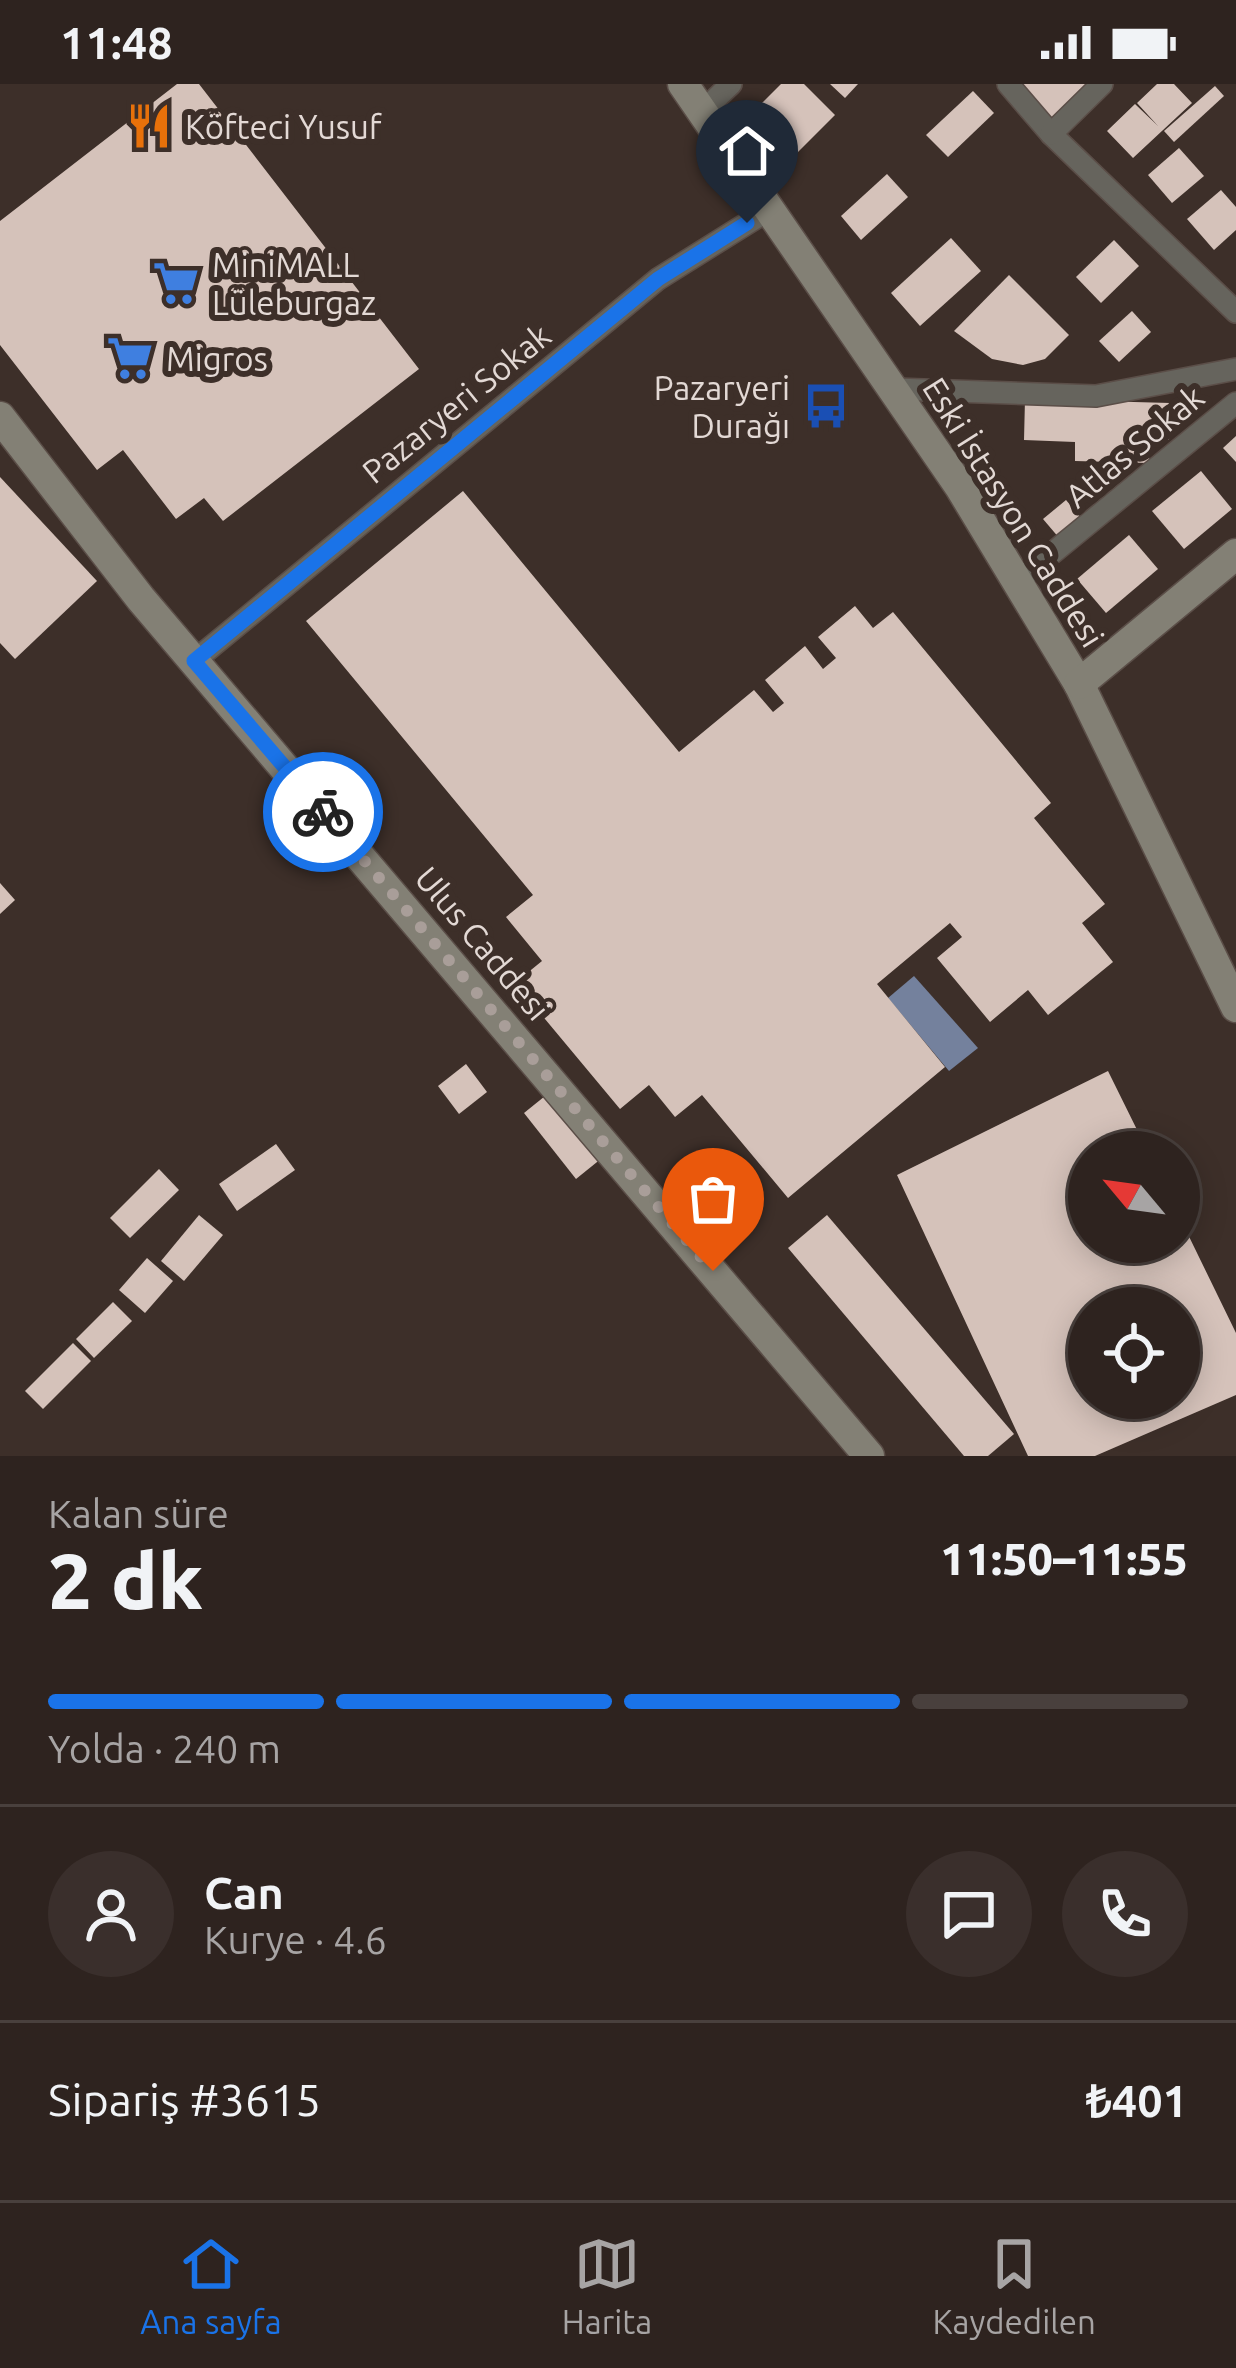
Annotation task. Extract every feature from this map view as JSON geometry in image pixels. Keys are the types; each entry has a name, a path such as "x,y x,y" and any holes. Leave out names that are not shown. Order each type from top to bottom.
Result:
{"street":[{"name":"Eski İstasyon Caddesi","path":"682,84 895,388 1018,582 1078,684 1236,1007"},
{"path":"702,112 731,84"},
{"path":"1008,84 1051,134 1236,313"},
{"path":"1051,134 1102,84"},
{"name":"Pazaryeri Sokak","path":"194,661 658,279 770,209"},
{"path":"895,388 1096,396 1236,369"},
{"name":"Atlas Sokak","path":"1018,582 1107,514 1236,403"},
{"name":"Ulus Caddesi","path":"0,417 194,661 869,1456"},
{"path":"1078,684 1236,554"}],"water":[{"path":"914,976 978,1048 949,1071 888,998"}],"building":[{"name":"MiniMALL Lüleburgaz","path":"177,84 199,84 419,369 223,521 204,498 176,519 123,450 97,470 0,345 0,221"},
{"path":"781,84 804,84 835,115 797,153 755,110"},
{"path":"830,84 858,84 845,98"},
{"path":"1015,84 1093,84 1051,125"},
{"path":"1157,84 1174,84 1192,103 1133,158 1107,131 1135,104 1158,126 1137,103"},
{"path":"1215,86 1224,96 1174,142 1164,131"},
{"path":"973,91 994,113 948,157 926,135"},
{"path":"1179,148 1204,176 1172,203 1148,175"},
{"path":"887,174 908,197 861,240 841,216"},
{"path":"1221,190 1236,207 1236,230 1214,250 1187,219"},
{"path":"951,238 981,271 920,326 891,293"},
{"path":"1114,240 1139,266 1101,303 1076,277"},
{"path":"1009,275 1069,335 1045,359 1023,365 992,359 954,331"},
{"path":"1132,311 1151,332 1119,362 1099,341"},
{"path":"1025,399 1170,403 1169,440 1150,440 1149,463 1075,461 1075,442 1024,440"},
{"path":"1236,436 1236,462 1223,448"},
{"path":"1201,471 1232,509 1184,549 1152,511"},
{"path":"0,477 97,581 15,659 0,643"},
{"path":"463,491 679,752 754,690 773,712 784,703 765,680 805,646 823,669 836,658 818,637 855,606 873,628 893,612 1051,803 1034,818 1105,904 1082,923 1113,962 1048,1015 1028,990 990,1022 937,958 962,937 950,923 877,984 945,1067 788,1198 702,1095 675,1117 649,1085 620,1109 515,983 542,961 506,917 533,895 306,621"},
{"path":"1066,500 1083,520 1060,539 1043,519"},
{"path":"1129,535 1158,569 1106,613 1077,579"},
{"path":"0,883 15,900 0,914"},
{"path":"466,1064 487,1092 459,1114 438,1086"},
{"path":"1108,1071 1138,1131 1068,1131 1068,1263 1200,1263 1200,1259 1236,1333 1236,1395 1200,1411 1200,1287 1068,1287 1068,1419 1181,1419 1095,1456 1028,1456 897,1175"},
{"path":"550,1092 602,1158 576,1179 524,1113"},
{"path":"276,1144 295,1170 237,1211 219,1184"},
{"path":"159,1169 179,1190 130,1238 110,1218"},
{"path":"199,1215 223,1235 184,1281 161,1261"},
{"path":"827,1215 1014,1434 988,1456 964,1456 788,1248"},
{"path":"147,1258 173,1281 145,1313 119,1290"},
{"path":"113,1302 132,1321 94,1358 76,1339"},
{"path":"73,1343 91,1361 43,1409 25,1391"}],"way so far":[{"path":"323,812 713,1271"}],"place":[{"name":"Köfteci Yusuf","path":"149,126"},
{"name":"MiniMALL Lüleburgaz","path":"176,283"},
{"name":"Migros","path":"130,358"},
{"name":"Pazaryeri Durağı","path":"826,406"}],"route":[{"path":"323,812 194,661 658,279 747,223"}]}
